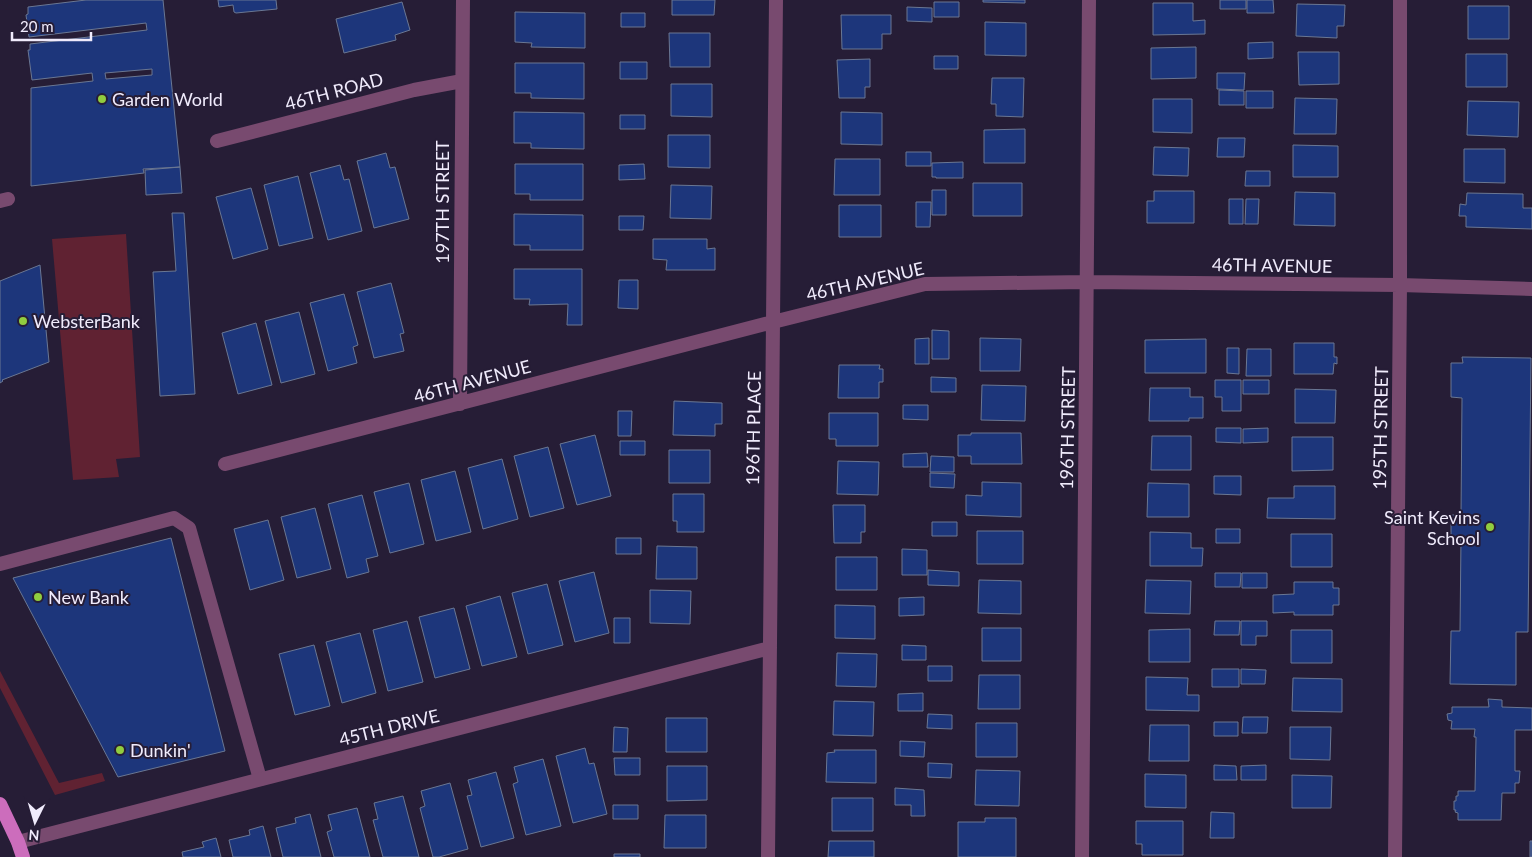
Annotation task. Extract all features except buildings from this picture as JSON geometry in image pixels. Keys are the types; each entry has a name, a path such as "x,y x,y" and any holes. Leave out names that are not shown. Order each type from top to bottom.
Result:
{"main road":[{"path":"0,804 23,857"}],"street":[{"name":"197TH STREET","path":"460,404 463,0"},
{"name":"196TH PLACE","path":"768,857 776,0"},
{"name":"196TH STREET","path":"1082,857 1089,0"},
{"name":"195TH STREET","path":"1394,857 1400,285 1400,0"},
{"name":"46TH ROAD","path":"217,141 414,90 462,81"},
{"name":"46TH AVENUE","path":"225,464 925,284 1087,282 1400,285 1532,289"},
{"path":"0,564 174,518 188,528 260,779"},
{"name":"45TH DRIVE","path":"18,842 770,648"}],"shaded area":[{"path":"126,234 140,457 116,459 119,477 73,480 52,239"},
{"path":"0,671 59,783 102,773 105,781 55,795 0,688"}],"place":[{"name":"Garden World","path":"102,99"},
{"name":"WebsterBank","path":"23,321"},
{"name":"Saint Kevins School","path":"1490,527"},
{"name":"New Bank","path":"38,597"},
{"name":"Dunkin'","path":"120,750"}]}
